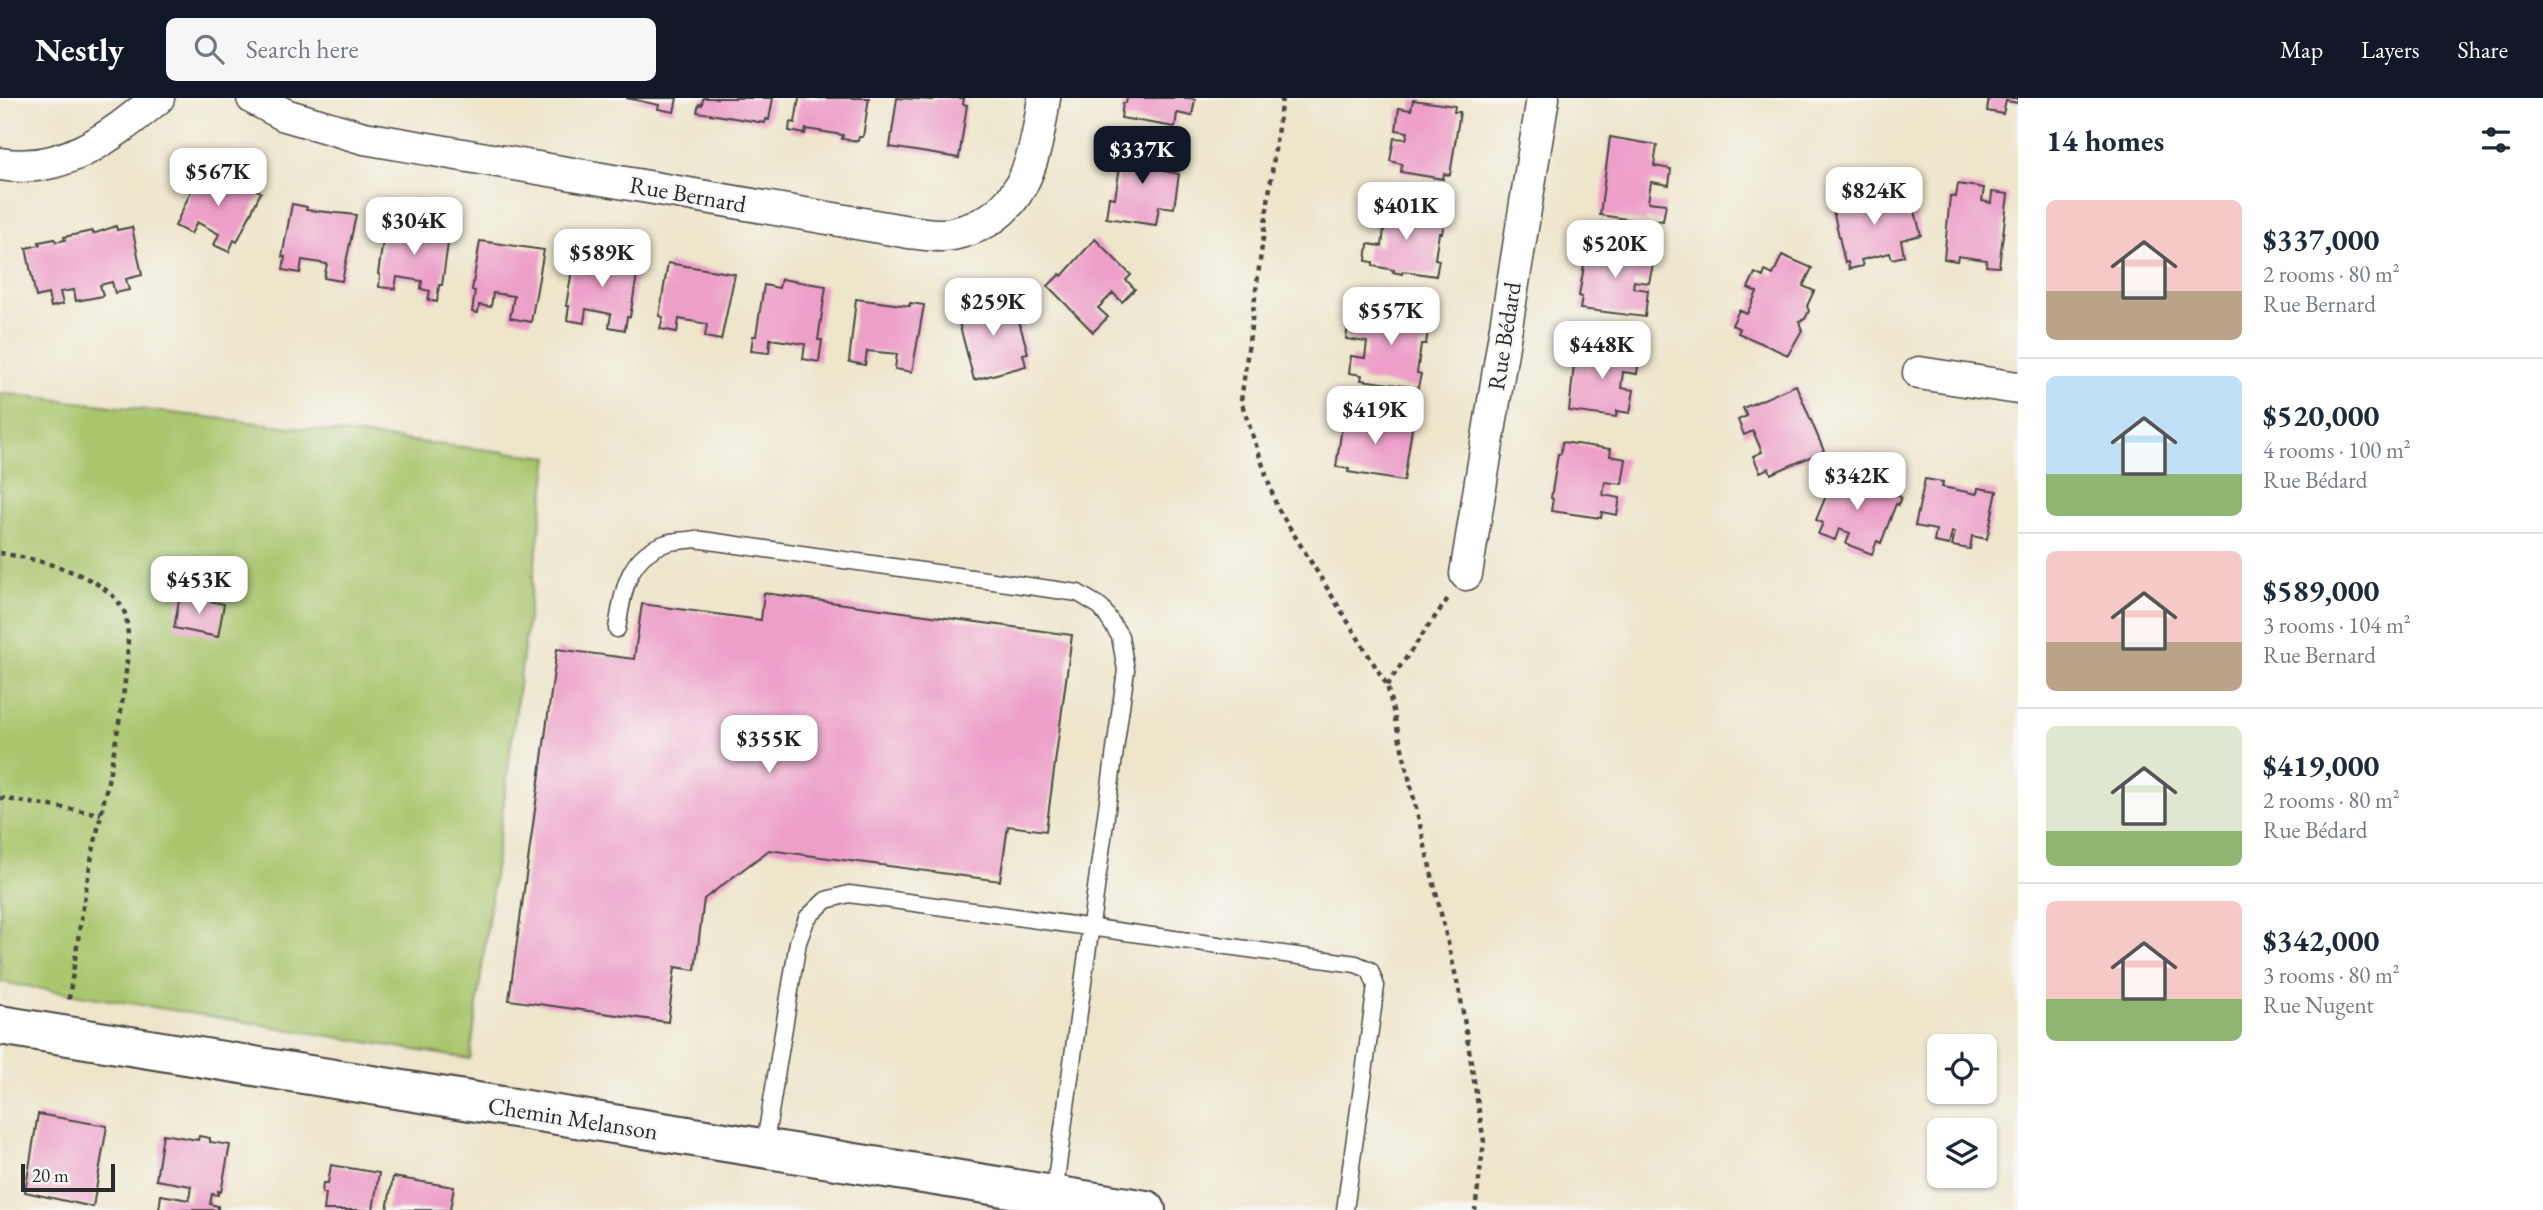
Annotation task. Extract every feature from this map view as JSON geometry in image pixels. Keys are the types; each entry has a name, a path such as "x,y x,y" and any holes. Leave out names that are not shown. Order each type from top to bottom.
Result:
{"street":[{"path":"0,164 45,165 74,157 98,144 158,98"},
{"name":"Rue Bernard","path":"253,98 285,115 364,138 909,232 950,235 975,227 1005,211 1024,181 1038,138 1044,98"},
{"name":"Rue Bédard","path":"1466,574 1542,98"},
{"path":"1919,373 2018,388"},
{"name":"Chemin Melanson","path":"0,1025 1146,1210"}],"lane":[{"path":"617,629 624,585 638,560 666,543 695,540 1078,593 1101,607 1120,636 1126,670 1054,1194"},
{"path":"764,1149 798,942 807,918 826,900 849,894 1356,964 1370,970 1376,986 1345,1210"}],"path":[{"path":"1282,98 1241,401 1277,507 1387,685 1460,993 1484,1142 1475,1210"},
{"path":"0,553 35,559 69,570 106,590 123,610 129,639 120,720 63,1036"},
{"path":"1387,685 1466,574"},
{"path":"0,799 101,814"}],"green space":[{"path":"0,393 549,457 470,1059 0,982"}],"building":[{"path":"626,98 677,98 674,112 658,109 659,105"},
{"path":"703,98 773,98 769,120 766,119 765,123 697,112"},
{"path":"799,98 869,98 863,137 859,137 858,141 842,139 843,135 806,129 805,134 789,131 790,122 795,123"},
{"path":"897,98 964,98 963,104 967,105 959,158 890,147"},
{"path":"1127,98 1195,99 1192,116 1177,113 1175,127 1121,118 1123,103 1126,103"},
{"path":"1989,98 2018,98 2018,103 2006,101 2003,114 1987,111"},
{"path":"1413,100 1455,106 1454,112 1460,112 1450,175 1444,174 1443,179 1401,172 1402,164 1390,161 1394,138 1406,139 1408,132 1396,130 1399,108 1411,110"},
{"path":"1610,137 1657,145 1654,166 1671,169 1669,185 1651,182 1648,202 1666,204 1663,221 1646,219 1645,222 1600,215"},
{"path":"1118,146 1167,153 1164,171 1179,174 1174,208 1159,206 1156,225 1106,218 1109,197 1115,198 1120,167 1116,166"},
{"path":"203,165 216,171 214,174 245,189 247,186 261,192 237,242 234,240 229,252 214,245 219,234 197,222 191,234 175,226"},
{"path":"1958,184 1984,188 1982,201 1991,203 1992,192 2008,194 1999,267 1986,266 1987,260 1958,256 1957,261 1944,259 1950,196 1956,197"},
{"path":"1886,187 1893,208 1913,203 1921,235 1901,240 1904,256 1892,259 1890,253 1861,260 1863,266 1849,269 1848,262 1845,263 1833,210 1839,208 1836,199 1853,195 1855,204 1872,200 1870,191"},
{"path":"292,204 307,207 306,210 356,215 342,281 324,278 327,264 302,260 300,273 283,270 285,257 282,257"},
{"path":"1388,209 1445,218 1442,233 1439,233 1435,259 1439,260 1436,276 1403,271 1402,274 1373,266 1373,262 1366,261 1368,244 1382,246 1384,229 1371,227 1374,210 1387,212"},
{"path":"386,220 401,222 401,226 433,231 434,227 450,230 437,302 428,300 430,291 421,289 422,281 397,277 395,289 379,287 378,274"},
{"path":"116,226 117,230 132,227 142,275 126,279 129,290 115,293 112,282 100,285 103,296 76,301 74,290 60,292 63,304 51,307 48,294 36,297 26,248 40,245 39,242 55,239 56,242 65,240 64,237 92,231 93,234"},
{"path":"1095,239 1131,275 1126,280 1135,289 1122,302 1113,293 1098,308 1108,317 1093,332 1048,286 1060,274 1062,276"},
{"path":"480,241 544,250 531,322 510,318 514,296 493,293 491,307 479,305 478,313 472,312 475,291 472,290"},
{"path":"1591,242 1655,255 1649,283 1634,281 1633,288 1648,290 1645,317 1580,309 1582,297 1579,296 1586,253 1589,254"},
{"path":"575,252 590,255 589,257 639,263 630,317 627,317 625,330 609,327 611,314 586,309 584,323 567,320 569,306 566,306"},
{"path":"1782,255 1812,268 1803,286 1814,291 1805,319 1799,321 1802,330 1788,355 1738,333 1740,329 1732,325 1739,310 1747,314 1757,292 1748,288 1755,273 1763,277 1765,271 1773,275"},
{"path":"668,263 735,274 721,340 705,337 707,324 679,319 677,332 660,329 663,317 659,316"},
{"path":"781,279 826,286 818,340 822,340 819,362 803,359 805,344 770,339 769,353 751,351 764,285 779,288"},
{"path":"1012,297 1028,353 1023,354 1026,366 974,380 956,311"},
{"path":"856,299 910,306 910,303 924,305 912,372 895,369 897,354 867,351 865,365 849,362"},
{"path":"1387,304 1425,310 1422,329 1428,330 1426,344 1421,344 1418,388 1361,380 1362,375 1349,373 1351,356 1365,358 1367,342 1346,339 1348,326 1357,327 1357,323 1384,324"},
{"path":"1580,343 1627,349 1626,356 1639,357 1637,374 1623,372 1621,388 1634,390 1630,413 1617,411 1616,417 1569,411 1575,355 1578,355"},
{"path":"1796,385 1824,451 1771,474 1769,468 1760,472 1753,456 1762,452 1753,431 1744,435 1738,420 1747,416 1743,408"},
{"path":"1365,410 1374,411 1373,417 1413,422 1404,481 1348,472 1349,469 1336,467 1344,414 1365,417"},
{"path":"1562,442 1611,449 1610,456 1626,459 1622,484 1605,482 1603,495 1620,498 1617,515 1602,512 1601,518 1551,511"},
{"path":"1836,472 1901,497 1881,543 1877,541 1872,554 1846,544 1850,533 1839,529 1835,540 1818,534 1823,523 1816,520"},
{"path":"1925,479 1943,482 1942,487 1977,494 1978,488 1997,491 1987,539 1972,536 1970,549 1952,546 1955,532 1952,532 1949,545 1934,542 1936,530 1915,526"},
{"path":"764,593 1072,635 1046,831 1008,826 1000,881 769,850 704,899 695,970 675,967 668,1022 509,1000 557,649 634,659 642,604 761,620"},
{"path":"180,595 224,604 218,637 174,628"},
{"path":"38,1114 107,1126 93,1207 25,1192"},
{"path":"163,1134 198,1140 199,1136 210,1138 210,1142 230,1145 221,1192 218,1191 218,1195 212,1194 210,1204 218,1206 218,1210 159,1210 161,1195 189,1200 191,1186 156,1180"},
{"path":"331,1165 379,1173 373,1210 324,1210 326,1193 322,1193 323,1183 328,1183"},
{"path":"393,1177 454,1187 450,1210 387,1210"}]}
